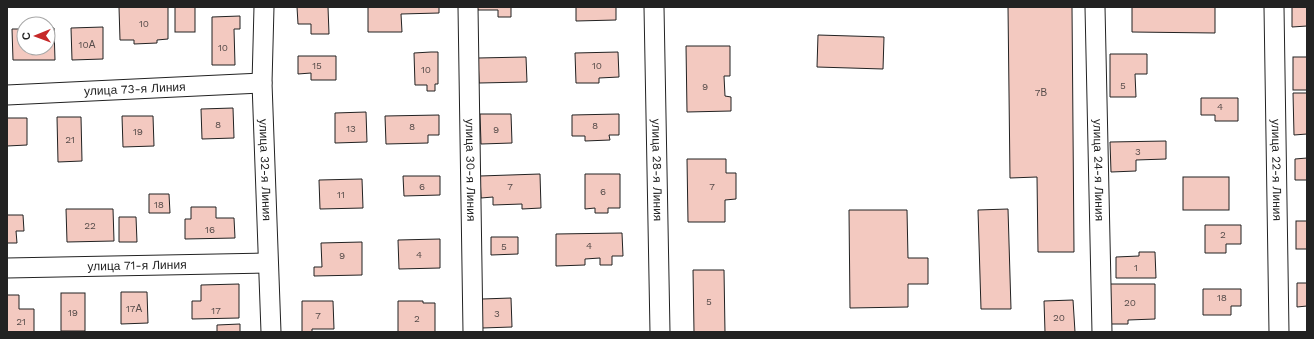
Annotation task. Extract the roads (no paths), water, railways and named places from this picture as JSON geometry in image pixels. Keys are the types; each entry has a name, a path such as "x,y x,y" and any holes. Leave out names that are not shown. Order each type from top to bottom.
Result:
{"street":[{"name":"улица 32-я Линия","path":"264,7 262,83 271,332"},
{"name":"улица 30-я Линия","path":"468,7 473,332"},
{"name":"улица 28-я Линия","path":"654,7 660,332"},
{"name":"улица 24-я Линия","path":"1095,7 1102,332"},
{"name":"улица 22-я Линия","path":"1274,7 1279,332"},
{"name":"улица 73-я Линия","path":"7,95 262,83"},
{"name":"улица 71-я Линия","path":"7,268 268,263"}]}
